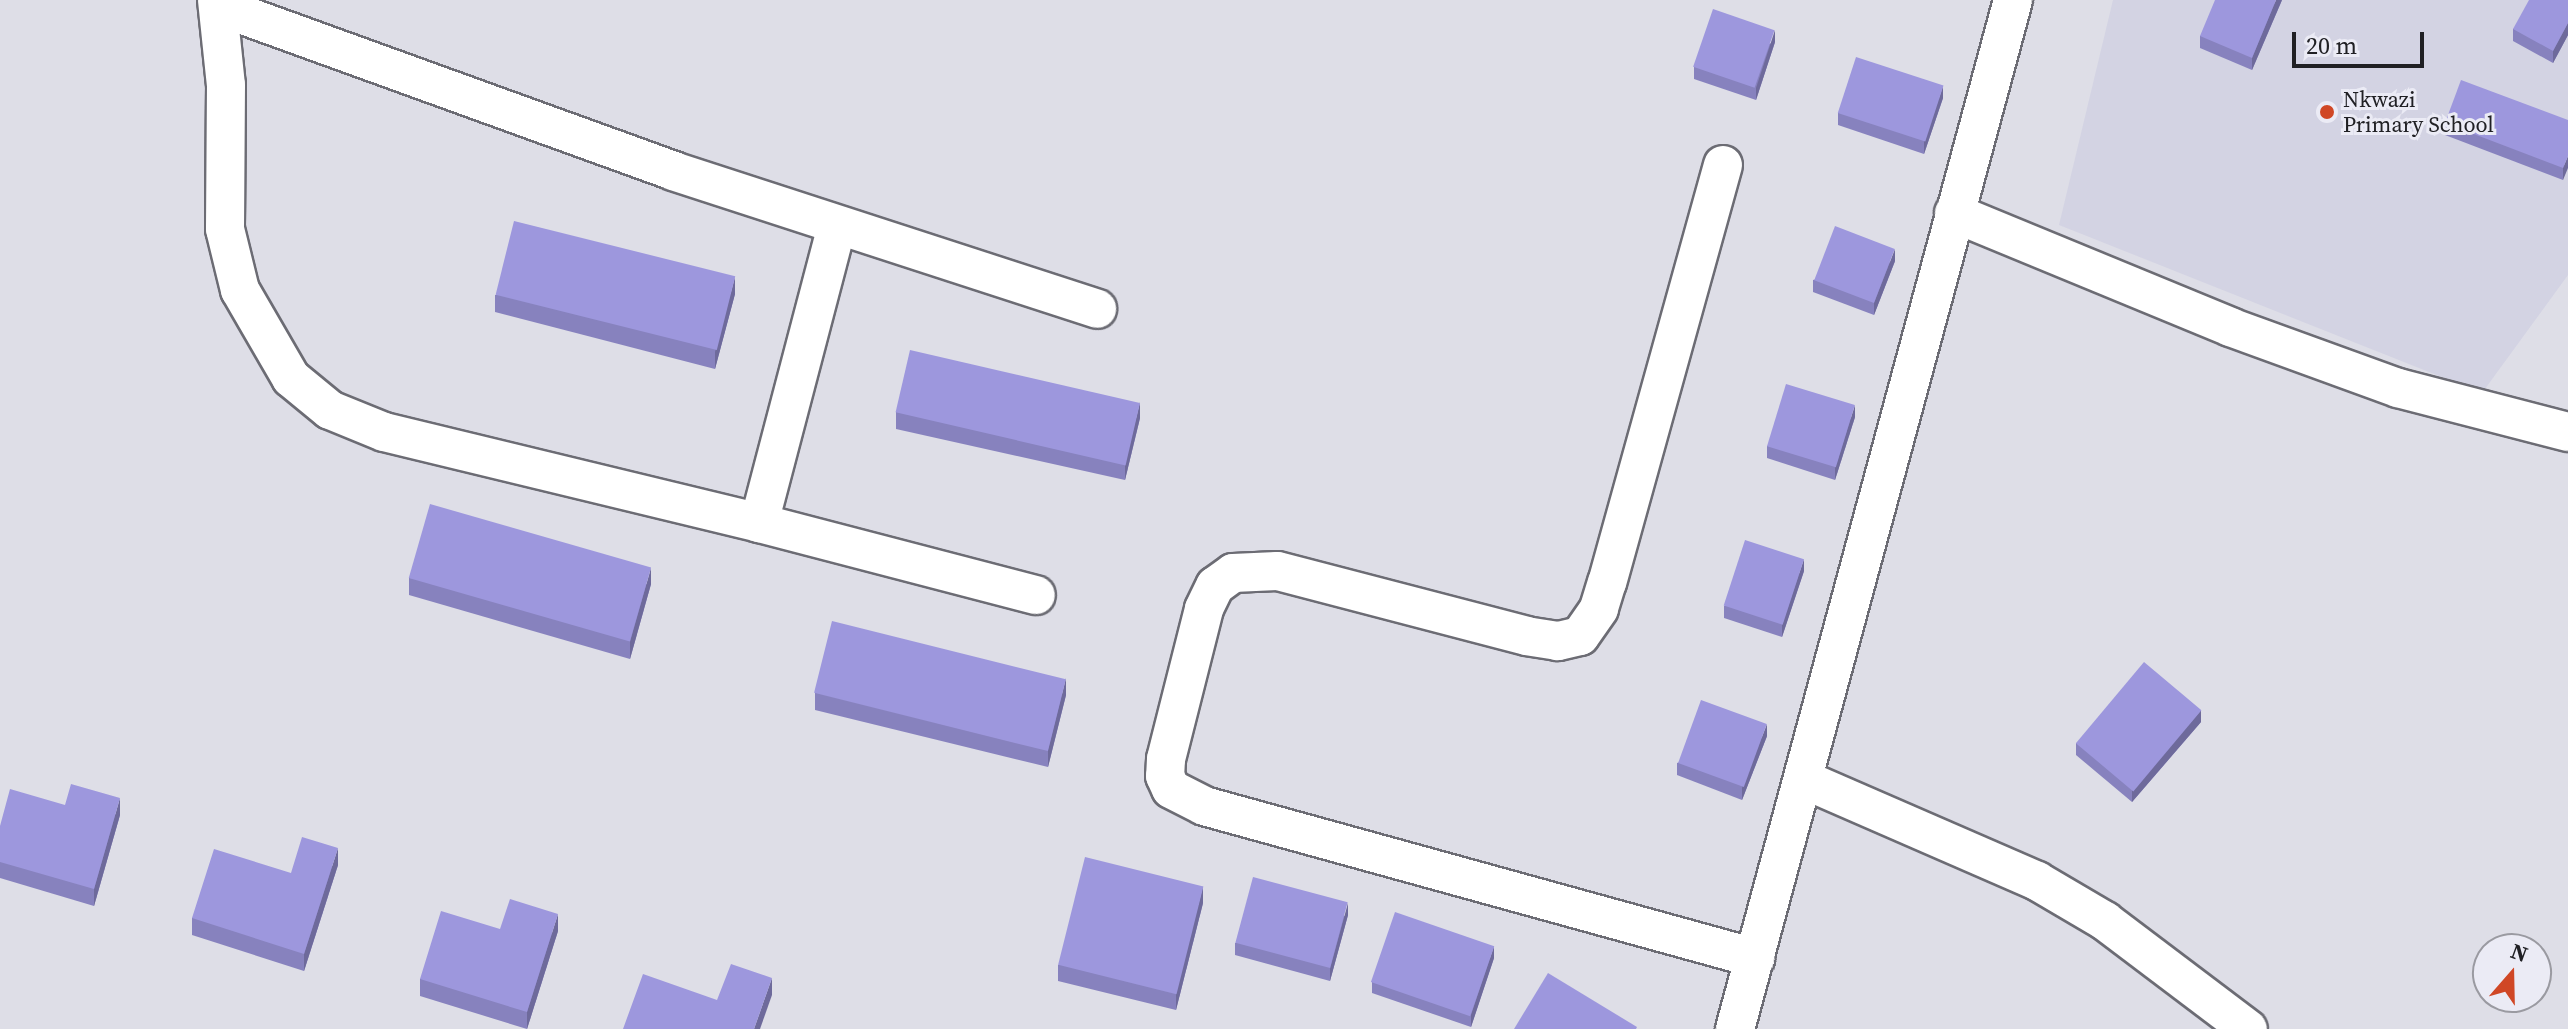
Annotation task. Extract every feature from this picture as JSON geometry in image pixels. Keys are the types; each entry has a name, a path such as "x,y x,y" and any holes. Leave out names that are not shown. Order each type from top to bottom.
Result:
{"street":[{"path":"1735,1029 1805,780 1885,465 2013,0"},
{"path":"1036,595 759,523 384,432 330,410 291,378 263,335 240,290 225,229 226,85 219,4 673,171 1097,309"},
{"path":"1723,165 1599,609 1580,636 1558,641 1527,636 1277,571 1233,573 1215,586 1204,609 1166,759 1165,776 1171,789 1204,806 1755,958"},
{"path":"1954,213 2230,327 2398,388 2568,432"},
{"path":"759,523 837,226"},
{"path":"1805,780 2037,881 2105,921 2248,1029"}],"shaded area":[{"name":"Nkwazi Primary School","path":"2113,0 2568,0 2568,275 2482,393 2059,225"}],"building":[{"path":"2215,0 2276,0 2252,58 2200,36"},
{"path":"2529,0 2568,0 2568,23 2553,51 2513,29"},
{"path":"1713,9 1774,30 1755,88 1693,67"},
{"path":"1856,57 1943,85 1925,142 1838,113"},
{"path":"2461,80 2568,120 2568,156 2563,168 2445,123"},
{"path":"514,221 735,276 717,350 496,295"},
{"path":"1835,226 1895,249 1874,303 1814,280"},
{"path":"910,350 1140,403 1126,465 896,412"},
{"path":"1786,384 1855,405 1836,467 1767,446"},
{"path":"430,504 651,567 630,641 409,578"},
{"path":"1745,540 1804,559 1783,625 1724,606"},
{"path":"832,621 1066,679 1048,751 814,693"},
{"path":"2144,662 2201,710 2133,791 2076,743"},
{"path":"1701,700 1767,724 1744,787 1678,763"},
{"path":"71,784 120,798 94,889 0,862 0,826 10,789 65,805"},
{"path":"302,837 338,848 304,954 192,918 214,849 291,873"},
{"path":"1085,857 1203,887 1177,994 1058,965"},
{"path":"1253,877 1348,902 1330,968 1235,943"},
{"path":"510,899 558,914 527,1012 420,979 441,911 500,929"},
{"path":"1395,912 1494,946 1470,1016 1371,982"},
{"path":"731,964 772,978 754,1029 623,1029 643,974 717,1000"},
{"path":"1548,973 1637,1027 1636,1029 1514,1029"}],"place":[{"name":"Nkwazi Primary School","path":"2327,112"}]}
